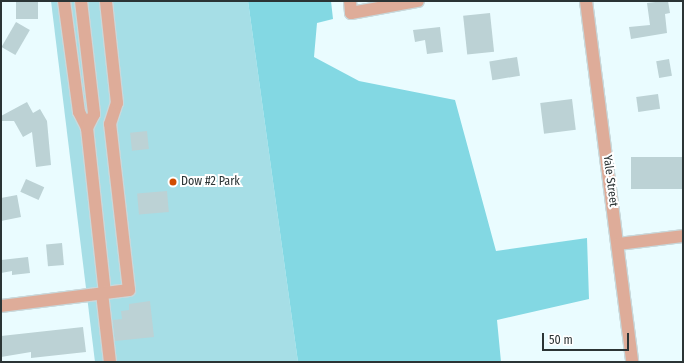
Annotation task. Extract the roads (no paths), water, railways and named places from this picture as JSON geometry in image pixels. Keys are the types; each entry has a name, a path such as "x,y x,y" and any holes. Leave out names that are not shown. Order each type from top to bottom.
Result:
{"street":[{"path":"64,1 79,112 87,128 110,362"},
{"path":"81,1 94,114 87,128"},
{"path":"1,306 129,290 110,124 117,103 106,1"},
{"path":"350,7 418,1"},
{"name":"Yale Street","path":"586,1 632,362"},
{"path":"618,244 683,236"}],"place":[{"name":"Dow #2 Park","path":"173,182"}]}
